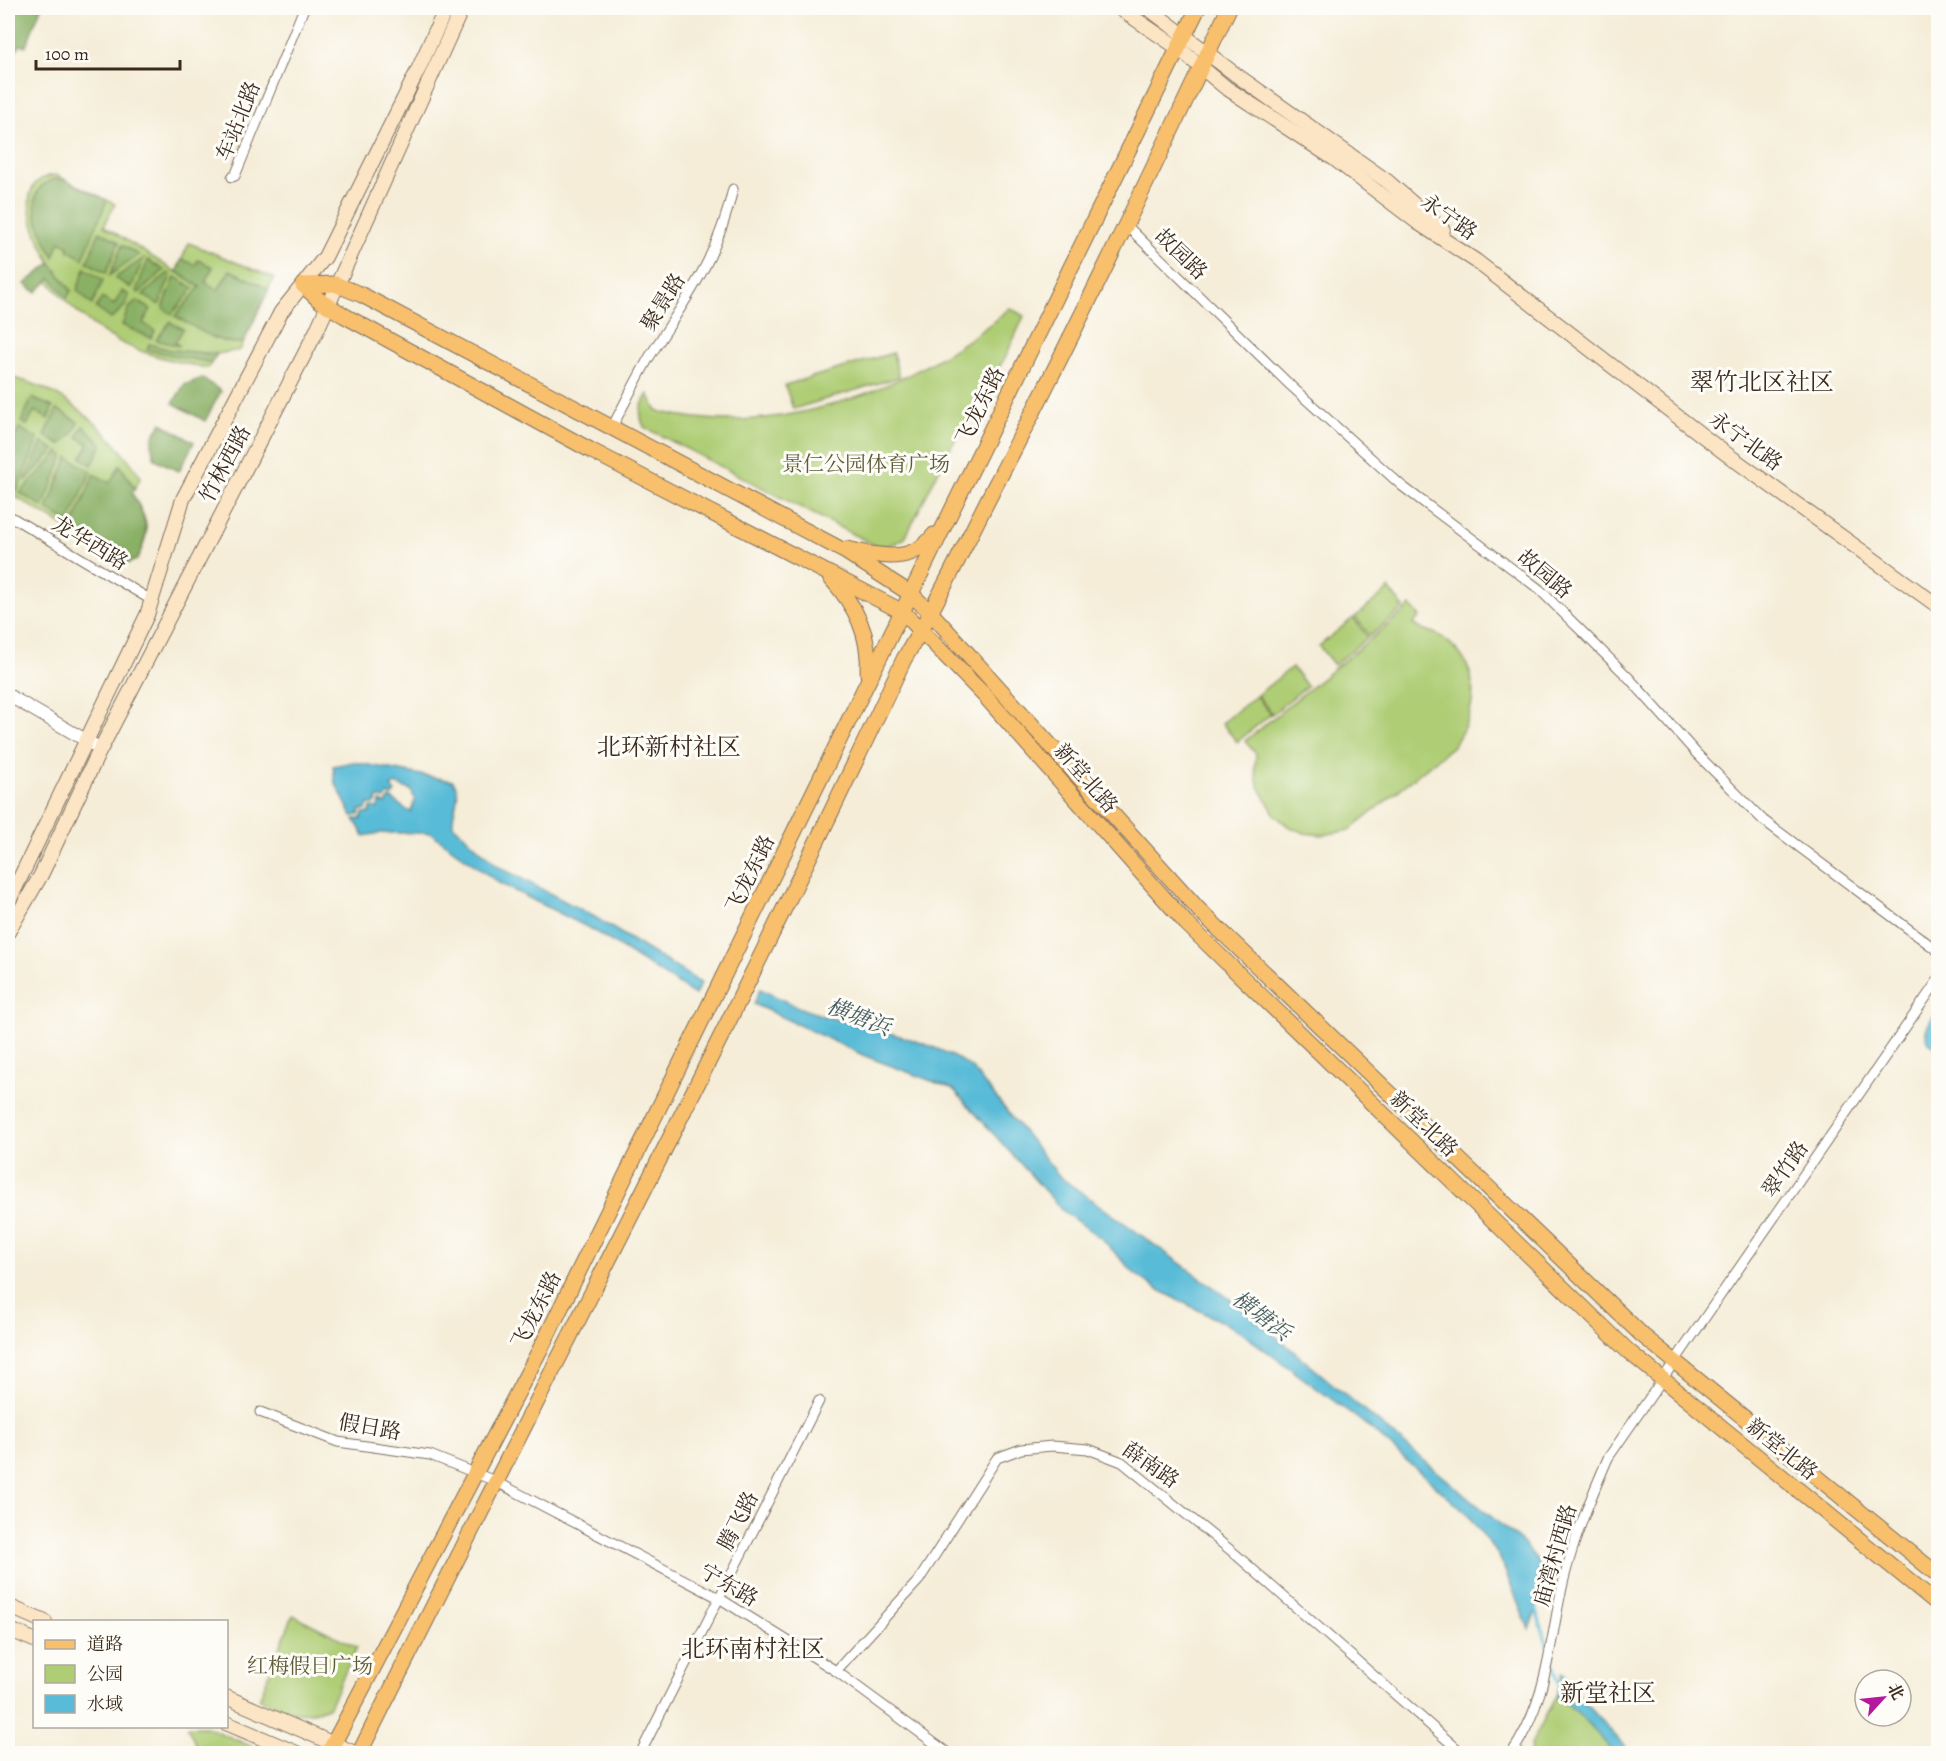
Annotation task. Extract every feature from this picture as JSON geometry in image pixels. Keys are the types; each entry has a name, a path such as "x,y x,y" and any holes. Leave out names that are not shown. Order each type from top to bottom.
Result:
{"main road":[{"name":"竹林西路","path":"8,903 153,601 183,499 257,353 281,312 325,257 418,70 446,8"},
{"name":"竹林西路","path":"8,932 41,875 99,753 260,443 323,302 335,284 462,8"},
{"name":"永宁路","path":"1119,8 1178,48 1225,87 1333,158 1417,222 1476,261"},
{"name":"永宁路","path":"1148,8 1387,181 1476,261"},
{"name":"飞龙东路","path":"330,1748 546,1338 1198,8"},
{"name":"飞龙东路","path":"358,1754 495,1481 667,1148 904,660 931,613 1030,420 1229,8"},
{"name":"永宁北路","path":"1476,261 1721,450 1938,606"},
{"path":"303,285 335,284 362,295 835,546 882,557 909,555 926,545 950,513"},
{"name":"新堂北路","path":"303,285 323,302 592,451 903,612 985,696 1186,923 1628,1351 1938,1604"},
{"name":"新堂北路","path":"835,546 910,594 931,613 1199,910 1642,1335 1938,1575"},
{"path":"824,570 849,598 864,630 869,657 868,680"},
{"path":"8,1606 40,1620"},
{"path":"8,1629 33,1640"},
{"path":"228,1698 330,1748 358,1754"},
{"path":"228,1723 299,1754"}],"street":[{"name":"车站北路","path":"297,8 268,88 235,176 232,177 231,172 268,88 304,8"},
{"name":"聚景路","path":"611,429 650,357 689,299 714,251 725,222 733,189"},
{"name":"故园路","path":"1125,224 1291,386 1402,486 1539,589 1629,678 1697,754 1763,820 1938,951"},
{"name":"龙华西路","path":"8,515 153,601"},
{"path":"8,695 83,744"},
{"path":"8,704 99,753"},
{"name":"翠竹路","path":"1662,1378 1938,980"},
{"name":"庙湾村西路","path":"1511,1754 1538,1707 1573,1545 1589,1500 1608,1458 1662,1378"},
{"name":"腾飞路","path":"640,1754 819,1401"},
{"name":"假日路","path":"260,1412 338,1442 430,1455 476,1471"},
{"name":"薛南路","path":"836,1671 919,1580 998,1458 1021,1449 1052,1446 1088,1449 1122,1462 1131,1469 1234,1553 1463,1754"},
{"name":"宁东路","path":"476,1471 719,1598 836,1671 949,1754"}],"green space":[{"path":"8,8 41,8 26,46 20,45 8,64"},
{"path":"56,175 115,204 104,226 176,272 189,243 274,278 240,350 217,354 208,368 158,357 138,350 101,331 84,318 48,281 36,292 25,284 51,263 34,226 30,212 30,198 33,187 41,179"},
{"path":"56,179 66,180 107,200 83,259 68,250 69,246 60,241 54,257 39,225 35,202 38,192 44,184"},
{"path":"100,231 119,242 106,273 87,262"},
{"path":"122,245 139,255 110,275"},
{"path":"144,258 131,288 115,278"},
{"path":"182,259 195,265 198,260 213,267 205,282 218,290 230,270 269,289 243,343 216,338 175,316 200,287 177,272"},
{"path":"148,260 164,270 139,293 136,291"},
{"path":"51,263 71,290 67,298 51,278 36,292 25,284"},
{"path":"85,268 103,280 92,305 77,290"},
{"path":"168,273 171,275 159,305 143,295"},
{"path":"175,277 194,288 172,314 163,308"},
{"path":"122,291 129,295 125,306 111,319 96,308 102,298 114,305"},
{"path":"137,301 151,309 143,323 155,331 151,338 122,325 129,308"},
{"name":"景仁公园体育广场","path":"1010,308 1024,316 1006,356 949,450 905,538 893,544 881,546 872,544 644,427 642,422 641,410 648,394 657,411 703,419 751,419 798,413 845,401 933,362"},
{"path":"170,322 183,329 175,343 180,346 156,340"},
{"path":"149,344 171,350 217,354 211,363 147,350"},
{"path":"893,353 899,377 793,409 785,385"},
{"path":"8,377 48,390 84,413 115,443 141,477 132,493 145,519 146,526 145,541 137,560 126,564 8,492"},
{"path":"202,378 221,391 205,421 173,403 184,385"},
{"path":"32,398 53,407 48,419 35,411 27,425 21,422"},
{"path":"57,409 78,422 73,433 60,445 45,436"},
{"path":"161,423 194,442 179,471 155,459 152,440"},
{"path":"83,426 102,444 92,465 81,458 89,444 77,437"},
{"path":"19,428 38,439 17,491 8,485 8,457"},
{"path":"42,442 55,450 25,481"},
{"path":"59,452 64,455 43,507 20,493"},
{"path":"68,457 91,471 69,523 47,509"},
{"path":"120,465 135,489 132,493 144,519 145,527 144,541 137,560 126,564 71,530 94,474 110,483"},
{"path":"1389,589 1404,608 1370,636 1355,617"},
{"path":"1411,606 1420,617 1413,624 1442,637 1465,661 1473,689 1472,703 1462,732 1453,746 1350,830 1322,835 1304,833 1288,826 1275,815 1258,785 1255,768 1256,754 1245,741"},
{"path":"1353,618 1368,637 1334,665 1319,646"},
{"path":"1292,667 1307,686 1272,714 1257,695"},
{"path":"1256,696 1271,714 1237,742 1222,723"},
{"name":"红梅假日广场","path":"293,1615 357,1647 329,1706 320,1710 294,1712 259,1699"},
{"path":"1556,1696 1583,1718 1615,1753 1530,1754 1531,1745"},
{"path":"188,1728 208,1728 268,1753 200,1753"}],"water":[{"path":"353,762 453,781 457,797 453,825 499,867 593,916 701,983 695,995 593,930 499,883 431,833 380,833 364,836 354,819 361,819 363,813 370,813 371,807 378,808 380,802 386,804 390,798 411,812 415,800 411,790 395,784 391,787 395,792 392,796 388,794 385,799 378,798 375,804 368,804 366,810 360,810 359,815 352,816 335,782 333,766"},
{"path":"760,989 808,1011 936,1048 972,1068 1060,1177 1237,1304 1524,1544 1539,1562 1536,1611 1529,1629 1499,1556 1467,1514 1369,1427 1238,1330 1157,1289 1134,1273 1102,1239 1064,1212 953,1089 865,1056 754,1004"},
{"path":"1938,1010 1938,1043 1934,1047 1929,1042 1926,1033"},
{"path":"1563,1672 1581,1698 1631,1753 1615,1753 1583,1718 1556,1696"}],"waterway":[{"name":"横塘浜","path":"1535,1607 1548,1646"},
{"name":"横塘浜","path":"1551,1658 1560,1686"}],"district":[{"name":"翠竹北区社区","path":"1762,382"},
{"name":"北环新村社区","path":"669,747"},
{"name":"北环南村社区","path":"753,1649"},
{"name":"新堂社区","path":"1608,1693"}]}
